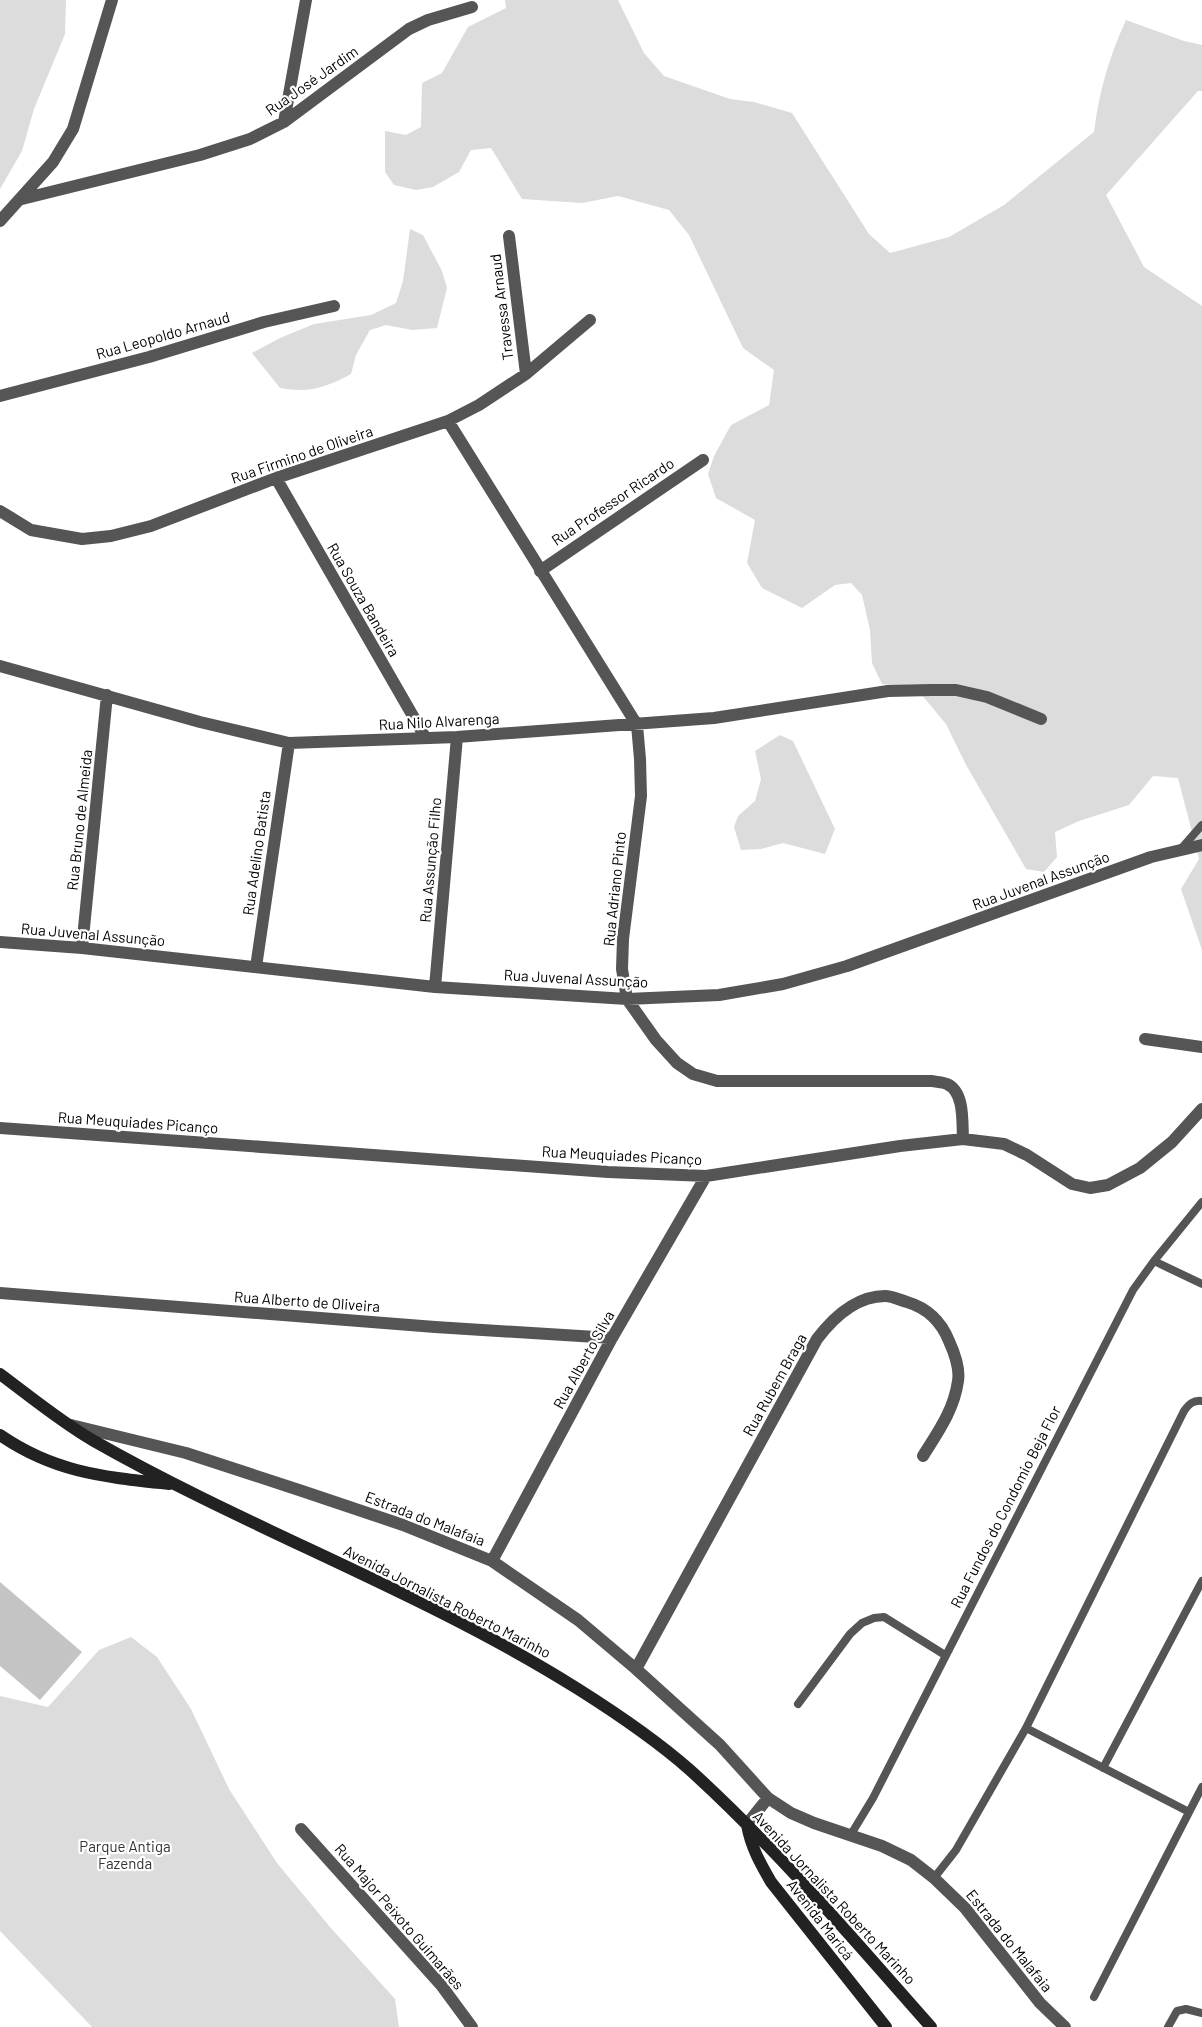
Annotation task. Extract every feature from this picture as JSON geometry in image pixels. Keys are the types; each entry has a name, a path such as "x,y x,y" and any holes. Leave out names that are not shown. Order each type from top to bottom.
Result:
{"main road":[{"name":"Avenida Jornalista Roberto Marinho","path":"0,1374 93,1441 176,1484 394,1588 535,1662 581,1690 687,1768 747,1824 931,2027"},
{"path":"0,1435 40,1458 69,1469 106,1478 176,1484"},
{"name":"Avenida Maricá","path":"747,1824 750,1840 758,1860 771,1882 886,2027"}],"street":[{"path":"0,221 53,162 73,129 112,0"},
{"path":"284,122 306,0"},
{"name":"Rua José Jardim","path":"22,199 200,155 250,139 284,122 409,29 428,20 472,7"},
{"name":"Travessa Arnaud","path":"509,236 526,374"},
{"name":"Rua Leopoldo Arnaud","path":"0,396 149,357 264,322 334,306"},
{"name":"Rua Firmino de Oliveira","path":"0,511 31,530 82,539 111,536 151,526 276,478 448,421 479,405 526,374 590,320"},
{"name":"Rua Adriano Pinto","path":"448,421 637,725 641,796 623,939 622,969 627,999 656,1040 677,1063 693,1074 717,1081 948,1084 956,1093 961,1108 963,1139"},
{"name":"Rua Professor Ricardo","path":"540,571 703,460"},
{"name":"Rua Souza Bandeira","path":"276,478 425,737"},
{"name":"Rua Nilo Alvarenga","path":"0,666 200,722 289,743 457,737 637,725 714,718 888,691 956,690 987,697 1041,719"},
{"name":"Rua Bruno de Almeida","path":"82,948 107,695"},
{"name":"Rua Assunção Filho","path":"435,987 457,737"},
{"name":"Rua Adelino Batista","path":"255,967 289,743"},
{"name":"Rua Juvenal Assunção","path":"0,942 82,948 435,987 627,999 719,995 783,984 846,966 1151,857 1202,845"},
{"path":"1145,1039 1202,1047"},
{"name":"Rua Meuquiades Picanço","path":"0,1128 596,1171 706,1176 900,1146 963,1139 1004,1144 1027,1155 1072,1184 1090,1188 1108,1185 1140,1168 1172,1142 1202,1109"},
{"name":"Rua Alberto Silva","path":"492,1561 612,1338 706,1176"},
{"name":"Rua Alberto de Oliveira","path":"0,1293 424,1326 612,1338"},
{"name":"Rua Rubem Braga","path":"636,1669 817,1339 846,1308 867,1299 886,1296 921,1306 943,1326 954,1352 959,1378 951,1410 923,1456"},
{"name":"Estrada do Malafaia","path":"67,1424 186,1453 292,1487 403,1525 492,1561 578,1620 636,1669 720,1745 768,1798 790,1813 814,1824 882,1846 911,1860 934,1878 965,1908 1040,2003 1065,2027"},
{"path":"747,1824 768,1798"},
{"name":"Rua Major Peixoto Guimarães","path":"301,1829 441,1985 472,2027"}],"lane":[{"path":"1180,850 1202,825"},
{"name":"Rua Fundos do Condomio Beja Flor","path":"850,1836 873,1798 1133,1290 1202,1202"},
{"path":"1154,1261 1202,1284"},
{"path":"934,1878 957,1850 1026,1728 1184,1411 1189,1404 1202,1401"},
{"path":"1103,1768 1202,1581"},
{"path":"798,1704 850,1634 862,1623 874,1618 884,1617 945,1655"},
{"path":"1026,1728 1189,1812"},
{"path":"1094,1997 1202,1787"},
{"path":"1168,2027 1177,2011 1186,2009 1202,2013"}],"green space":[{"path":"0,0 66,0 65,34 34,109 22,151 0,189"},
{"path":"505,0 618,0 644,53 664,76 730,99 754,102 792,113 869,234 890,253 949,237 1004,205 1094,132 1106,75 1126,20 1184,41 1202,45 1202,91 1198,91 1106,195 1144,267 1202,306 1202,950 1181,889 1199,859 1178,778 1153,776 1129,805 1079,821 1055,832 1057,857 1044,872 1026,869 965,763 946,724 916,688 882,684 872,663 870,630 862,595 851,583 835,585 802,608 762,588 747,563 755,520 716,498 708,474 714,456 731,425 769,405 774,370 743,348 689,235 669,210 618,196 582,203 522,199 491,148 471,150 459,172 433,187 416,190 394,185 385,172 385,131 406,135 421,127 422,83 442,73 468,27 506,8"},
{"path":"410,229 423,235 442,271 447,288 437,328 412,330 386,325 370,330 356,355 351,374 317,388 300,390 280,388 252,353 314,324 371,315 396,303 403,281"},
{"path":"780,735 793,741 835,829 825,854 783,843 761,849 741,850 734,827 738,816 755,801 761,779 755,751"},
{"name":"Parque Antiga Fazenda","path":"131,1637 157,1657 191,1709 229,1789 277,1863 330,1927 395,1999 399,2027 92,2027 0,1931 0,1696 48,1707 99,1650"}],"building":[{"path":"0,1582 82,1652 40,1700 0,1666"}]}
